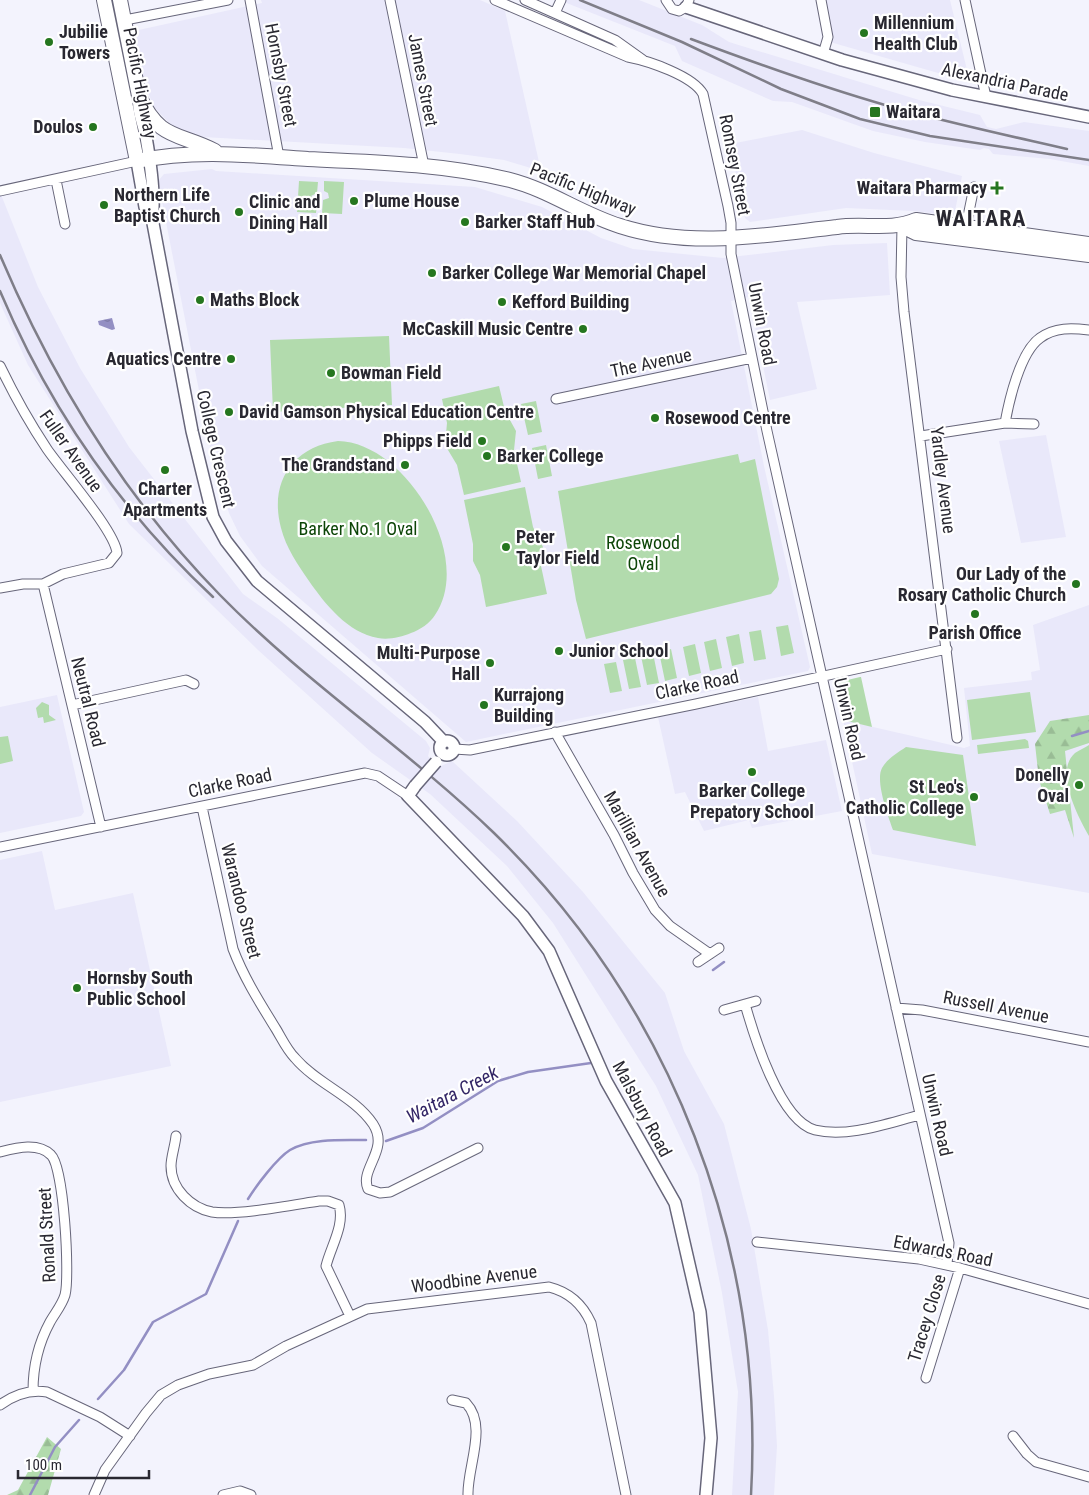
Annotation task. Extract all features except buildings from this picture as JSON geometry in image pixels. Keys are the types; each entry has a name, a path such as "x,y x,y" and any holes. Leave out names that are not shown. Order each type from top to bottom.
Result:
{"main road":[{"name":"Pacific Highway","path":"104,0 142,160 220,153 424,166 474,172 542,190 600,218 636,230 714,240 844,226 902,226 916,220 964,233 1089,255"},
{"name":"Pacific Highway","path":"120,0 139,96 145,109 164,130 176,138 220,153"},
{"name":"Pacific Highway","path":"964,233 1089,244"}],"street":[{"path":"125,20 228,0"},
{"name":"Hornsby Street","path":"250,0 280,157"},
{"name":"James Street","path":"390,0 424,166"},
{"path":"495,0 628,57 643,60"},
{"path":"525,0 616,40 643,60"},
{"path":"666,0 669,7 675,10 687,4"},
{"path":"821,0 828,37 823,54"},
{"path":"965,0 986,98"},
{"path":"555,14 560,1"},
{"name":"Alexandria Parade","path":"687,4 823,54 986,98 1089,117"},
{"name":"Romsey Street","path":"643,60 696,84 705,98 729,212 731,239"},
{"name":"Pacific Highway","path":"139,96 137,108 146,140 142,160"},
{"path":"0,191 142,160"},
{"name":"College Crescent","path":"142,160 145,207 152,218 192,431 203,481 217,525 226,541 257,581 425,722 443,741 452,743 454,749"},
{"path":"56,180 66,224"},
{"path":"964,233 974,188"},
{"name":"Yardley Avenue","path":"902,226 904,305 957,738"},
{"name":"Unwin Road","path":"731,239 732,258 752,358 949,1243 947,1264"},
{"path":"1005,424 1013,383 1033,345 1040,338 1054,331 1070,328 1089,330"},
{"name":"The Avenue","path":"556,399 752,358"},
{"name":"Fuller Avenue","path":"0,366 48,450 108,531 117,553 109,563 62,574 43,584"},
{"path":"920,436 1005,424 1034,424"},
{"path":"0,588 23,584 43,584"},
{"name":"Neutral Road","path":"43,584 101,828"},
{"name":"Clarke Road","path":"454,749 470,750 947,649"},
{"path":"72,705 186,680 194,684"},
{"name":"Marillian Avenue","path":"555,732 655,910 670,926 710,954"},
{"path":"408,796 439,757 443,741"},
{"path":"439,757 450,754 454,749"},
{"name":"Clarke Road","path":"0,847 365,773 378,776 408,796"},
{"name":"Malsbury Road","path":"408,796 524,916 549,951 606,1081 675,1203 700,1312 711,1438 706,1495"},
{"name":"Warandoo Street","path":"202,807 233,949 242,971 294,1058 364,1114 377,1132 375,1159 367,1173 365,1183 368,1188 380,1193 390,1192 478,1148"},
{"path":"698,962 719,948"},
{"path":"724,1010 756,1001"},
{"path":"745,1004 754,1036 785,1107 798,1121 814,1130 851,1131 920,1116"},
{"name":"Russell Avenue","path":"896,1008 922,1010 1089,1042"},
{"path":"176,1136 171,1167 175,1184 186,1199 199,1208 225,1213 319,1201 328,1201 339,1205 342,1214 326,1266 350,1316"},
{"name":"Ronald Street","path":"0,1152 21,1148 34,1148 44,1151 52,1156 60,1174 65,1232 66,1293 41,1340 33,1367 33,1391"},
{"name":"Edwards Road","path":"757,1242 919,1259 947,1264 1089,1304"},
{"name":"Tracey Close","path":"926,1378 960,1268"},
{"name":"Woodbine Avenue","path":"94,1495 106,1470 161,1395 178,1384 209,1374 254,1365 286,1346 367,1309 549,1287 561,1290 584,1309 591,1323 626,1495"},
{"path":"0,1405 16,1395 33,1391 47,1392 100,1417 130,1436"},
{"path":"452,1400 466,1403 473,1415 476,1431 468,1480 468,1495"},
{"path":"1013,1436 1036,1462 1089,1477"},
{"path":"223,1495 240,1491 252,1495"}],"shaded area":[{"path":"261,0 480,0 505,11 541,171 504,160 404,148 203,137 186,133 172,126 154,107 145,85 134,31 262,3"},
{"path":"559,0 639,0 702,25 729,42 919,100 980,115 987,127 996,129 1024,122 1089,131 1089,166 1050,159 993,154 989,149 984,148 980,150 925,142 873,131 792,102 773,101 682,61 675,46"},
{"path":"822,0 950,0 969,78 966,81 830,42"},
{"path":"802,130 874,153 962,176 954,216 914,211 846,208 750,222 745,218 730,144"},
{"name":"Barker College","path":"212,169 216,171 475,187 542,207 601,238 633,249 723,258 833,245 887,243 890,295 797,302 817,389 770,400 749,297 731,301 764,466 810,667 808,671 466,742 262,566 240,536 229,513 211,452 158,181 164,174"},
{"path":"0,192 38,287 80,368 129,447 243,594 277,618 426,741 430,748 428,756 437,768 452,761 517,821 583,892 665,993 684,1051 724,1124 751,1229 768,1330 774,1396 777,1446 774,1495 732,1495 738,1392 722,1293 698,1175 656,1086 553,923 507,866 430,794 372,753 258,650 129,524 28,365 0,303"},
{"path":"1046,435 1066,537 1021,543 999,441"},
{"name":"St Leo's Catholic College","path":"1089,605 1089,893 872,854 843,720 964,748 970,746 964,688 1032,680 1031,672 1040,670 1033,625"},
{"path":"57,695 84,812 81,816 0,833 0,707"},
{"name":"Barker College Prepatory School","path":"758,697 768,751 826,740 842,811 752,828 749,820 704,831 685,792 675,794 658,717"},
{"name":"Hornsby South Public School","path":"42,851 55,910 133,893 171,1066 0,1102 0,860"}],"green space":[{"path":"299,181 318,182 317,193 311,196 317,202 316,213 297,212"},
{"path":"324,181 344,182 342,214 322,213 323,200 329,198 328,193 324,191"},
{"name":"Bowman Field","path":"389,336 392,405 273,412 270,340"},
{"name":"Phipps Field","path":"499,386 505,411 516,431 514,450 521,482 464,495 457,465 445,445 447,423 442,399"},
{"path":"536,401 542,432 528,435 521,404"},
{"name":"Barker No.1 Oval","path":"338,441 363,446 387,460 409,481 427,507 440,535 446,563 445,591 433,618 414,632 399,637 382,639 367,635 347,624 315,590 293,556 283,535 278,512 278,496 288,470 297,459 308,451"},
{"path":"546,445 552,476 538,479 532,448"},
{"name":"Rosewood Oval","path":"738,454 740,463 755,459 779,579 777,587 771,594 586,639 576,600 558,491"},
{"name":"Peter Taylor Field","path":"525,487 533,527 543,547 541,566 547,594 486,607 480,575 473,561 473,544 464,500"},
{"path":"788,625 794,653 781,656 776,627"},
{"path":"761,630 766,659 754,661 749,632"},
{"path":"739,634 744,663 732,666 726,637"},
{"path":"716,639 722,668 710,671 704,642"},
{"path":"695,644 701,673 689,676 683,647"},
{"path":"671,649 677,678 665,681 659,652"},
{"path":"653,653 659,683 647,685 641,656"},
{"path":"635,658 641,687 629,689 623,660"},
{"path":"616,662 622,691 610,693 604,664"},
{"path":"861,677 872,727 843,720 842,717 835,683"},
{"path":"1030,692 1036,732 972,740 967,700"},
{"path":"42,702 49,705 49,715 56,720 44,723 43,717 38,718 36,708"},
{"path":"1089,715 1089,743 1065,751 1074,838 1065,810 1050,814 1039,780 1035,744 1050,721"},
{"path":"8,736 13,761 0,764 0,737"},
{"path":"1025,739 1028,741 1029,748 978,754 977,745"},
{"name":"Donelly Oval","path":"1089,745 1089,836 1074,806 1067,782 1067,771 1069,761 1075,753"},
{"path":"906,747 963,755 976,846 893,830 883,799 880,774 887,761"},
{"path":"47,1437 61,1449 48,1495 7,1495 18,1490"}],"water":[{"path":"112,318 115,329 112,330 99,325 98,321"}],"waterway":[{"path":"1072,736 1089,731"},
{"path":"713,970 724,962"},
{"name":"Waitara Creek","path":"386,1141 423,1128 498,1081 528,1072 591,1063"},
{"name":"Waitara Creek","path":"248,1199 261,1180 290,1150 307,1143 366,1140"},
{"name":"Waitara Creek","path":"98,1399 124,1370 153,1322 206,1294 238,1221"},
{"name":"Waitara Creek","path":"30,1495 55,1447 79,1420"}],"railway":[{"path":"580,0 682,42 781,89 860,119 930,136 1089,160"},
{"path":"691,39 787,74 885,105 953,123 1067,149"},
{"path":"0,255 43,347 94,436 153,519 185,558 220,595 286,657 461,802 494,833 557,901 611,975 657,1053 694,1136 723,1223 742,1312 751,1403 751,1495"},
{"path":"0,291 19,334 41,376 90,455 148,529 179,564 213,597"}],"place":[{"name":"Millennium Health Club","path":"864,33"},
{"name":"Jubilie Towers","path":"49,42"},
{"name":"Waitara","path":"875,112"},
{"name":"Doulos","path":"93,127"},
{"name":"Waitara Pharmacy","path":"997,188"},
{"name":"Plume House","path":"354,201"},
{"name":"Northern Life Baptist Church","path":"104,205"},
{"name":"Clinic and Dining Hall","path":"239,212"},
{"name":"Barker Staff Hub","path":"465,222"},
{"name":"Barker College War Memorial Chapel","path":"432,273"},
{"name":"Maths Block","path":"200,300"},
{"name":"Kefford Building","path":"502,302"},
{"name":"McCaskill Music Centre","path":"583,329"},
{"name":"Aquatics Centre","path":"231,359"},
{"name":"Bowman Field","path":"331,373"},
{"name":"David Gamson Physical Education Centre","path":"229,412"},
{"name":"Rosewood Centre","path":"655,418"},
{"name":"Phipps Field","path":"482,441"},
{"name":"Barker College","path":"487,456"},
{"name":"The Grandstand","path":"405,465"},
{"name":"Charter Apartments","path":"165,470"},
{"name":"Peter Taylor Field","path":"506,547"},
{"name":"Our Lady of the Rosary Catholic Church","path":"1076,584"},
{"name":"Parish Office","path":"975,614"},
{"name":"Junior School","path":"559,651"},
{"name":"Multi-Purpose Hall","path":"490,663"},
{"name":"Kurrajong Building","path":"484,705"},
{"name":"Barker College Prepatory School","path":"752,772"},
{"name":"Donelly Oval","path":"1079,785"},
{"name":"St Leo's Catholic College","path":"974,797"},
{"name":"Hornsby South Public School","path":"77,988"}],"district":[{"name":"WAITARA","path":"981,218"}]}
